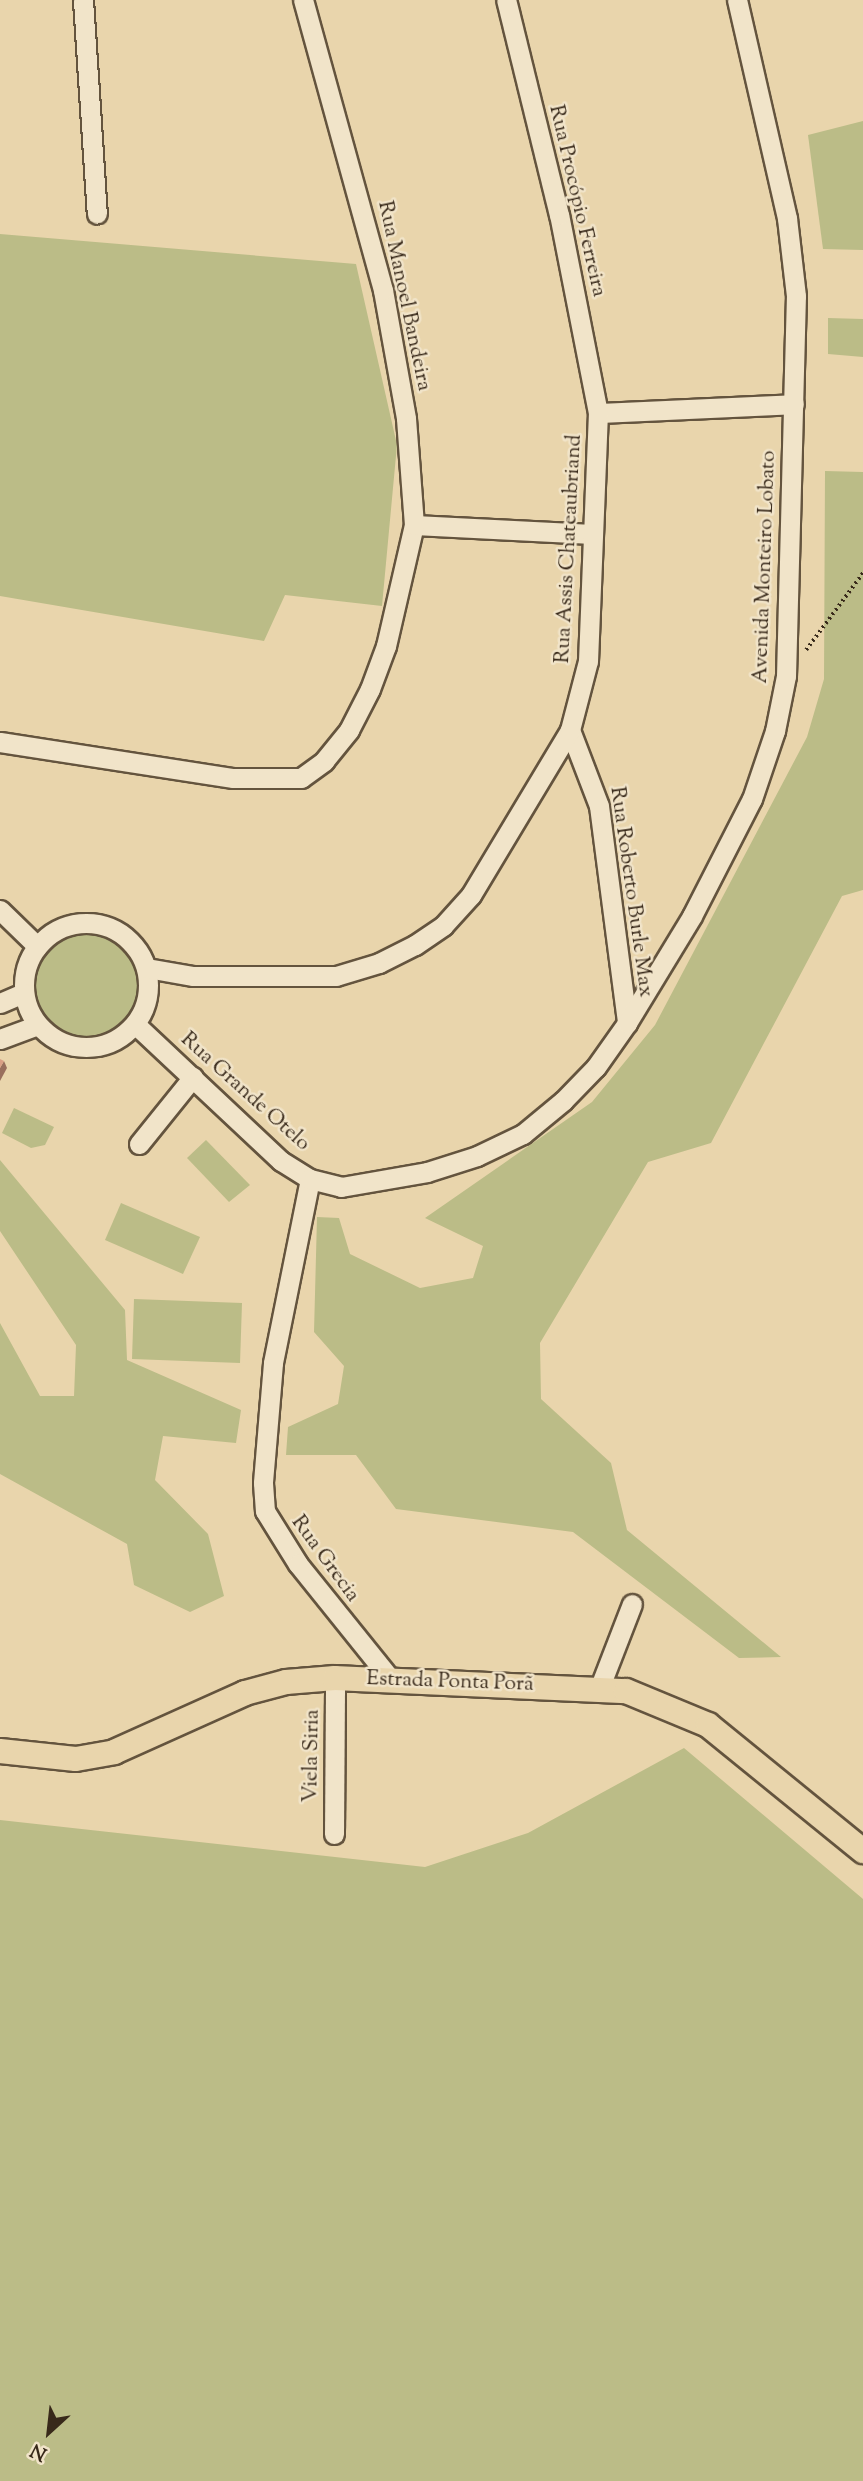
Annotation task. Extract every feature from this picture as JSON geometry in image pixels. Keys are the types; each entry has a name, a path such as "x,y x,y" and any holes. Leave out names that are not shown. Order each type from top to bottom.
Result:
{"main road":[{"name":"Estrada Ponta Porã","path":"0,1751 76,1759 114,1752 245,1693 286,1682 335,1678 626,1691 708,1725 863,1851"}],"street":[{"path":"83,0 97,214"},
{"name":"Rua Manoel Bandeira","path":"0,743 233,778 301,778 324,761 349,730 370,689 386,646 414,525 398,359 343,135 303,0"},
{"name":"Rua Procópio Ferreira","path":"506,0 559,215 598,413"},
{"name":"Avenida Monteiro Lobato","path":"310,1179 341,1187 386,1182 477,1156 523,1134 596,1067 627,1023 692,916 752,799 775,731 786,676 796,296 787,218 737,0"},
{"path":"598,413 794,404"},
{"name":"Rua Assis Chateaubriand","path":"147,968 193,976 336,976 379,963 415,945 443,926 471,895 570,730 588,660 598,413"},
{"path":"414,525 593,534"},
{"name":"Rua Roberto Burle Max","path":"570,730 599,806 627,1023"},
{"path":"0,910 37,946"},
{"path":"89,922 125,936 147,968 147,1002 135,1024 110,1043 91,1047 62,1042 38,1025 24,993 24,977 37,946 52,932 89,922"},
{"path":"0,1003 24,993"},
{"name":"Rua Grande Otelo","path":"135,1024 281,1161 310,1179 273,1363"},
{"path":"0,1039 38,1025"},
{"path":"139,1144 193,1077"},
{"name":"Rua Grecia","path":"273,1363 263,1483 265,1511 298,1564 392,1681"},
{"path":"599,1689 632,1604"},
{"name":"Viela Siria","path":"334,1834 335,1678"}],"path":[{"path":"786,676 863,573"}],"green space":[{"path":"863,121 863,250 823,249 808,135"},
{"path":"0,234 356,264 397,445 382,606 285,595 264,641 0,596"},
{"path":"828,318 863,319 863,357 828,354"},
{"path":"825,471 863,472 863,890 842,896 711,1143 648,1162 540,1343 541,1399 611,1463 627,1530 781,1657 739,1658 573,1532 396,1509 356,1455 286,1455 288,1427 338,1404 344,1366 314,1332 317,1217 339,1218 350,1254 420,1288 473,1278 483,1246 425,1218 592,1102 655,1025 807,737 824,679"},
{"path":"86,931 106,935 123,947 135,964 139,984 135,1004 123,1021 106,1033 86,1037 66,1033 49,1021 37,1004 33,984 37,964 49,947 66,935"},
{"path":"14,1108 54,1127 45,1145 31,1148 2,1133"},
{"path":"206,1140 250,1185 229,1202 187,1158"},
{"path":"0,1160 125,1310 127,1360 241,1410 236,1443 163,1436 155,1480 208,1534 224,1596 190,1612 134,1585 127,1544 0,1474 0,1323 40,1396 74,1396 76,1345 0,1231"},
{"path":"121,1203 200,1237 183,1274 105,1240"},
{"path":"134,1299 242,1303 240,1363 132,1359"},
{"path":"684,1748 863,1899 863,2481 0,2481 0,1820 425,1867 528,1833"}]}
